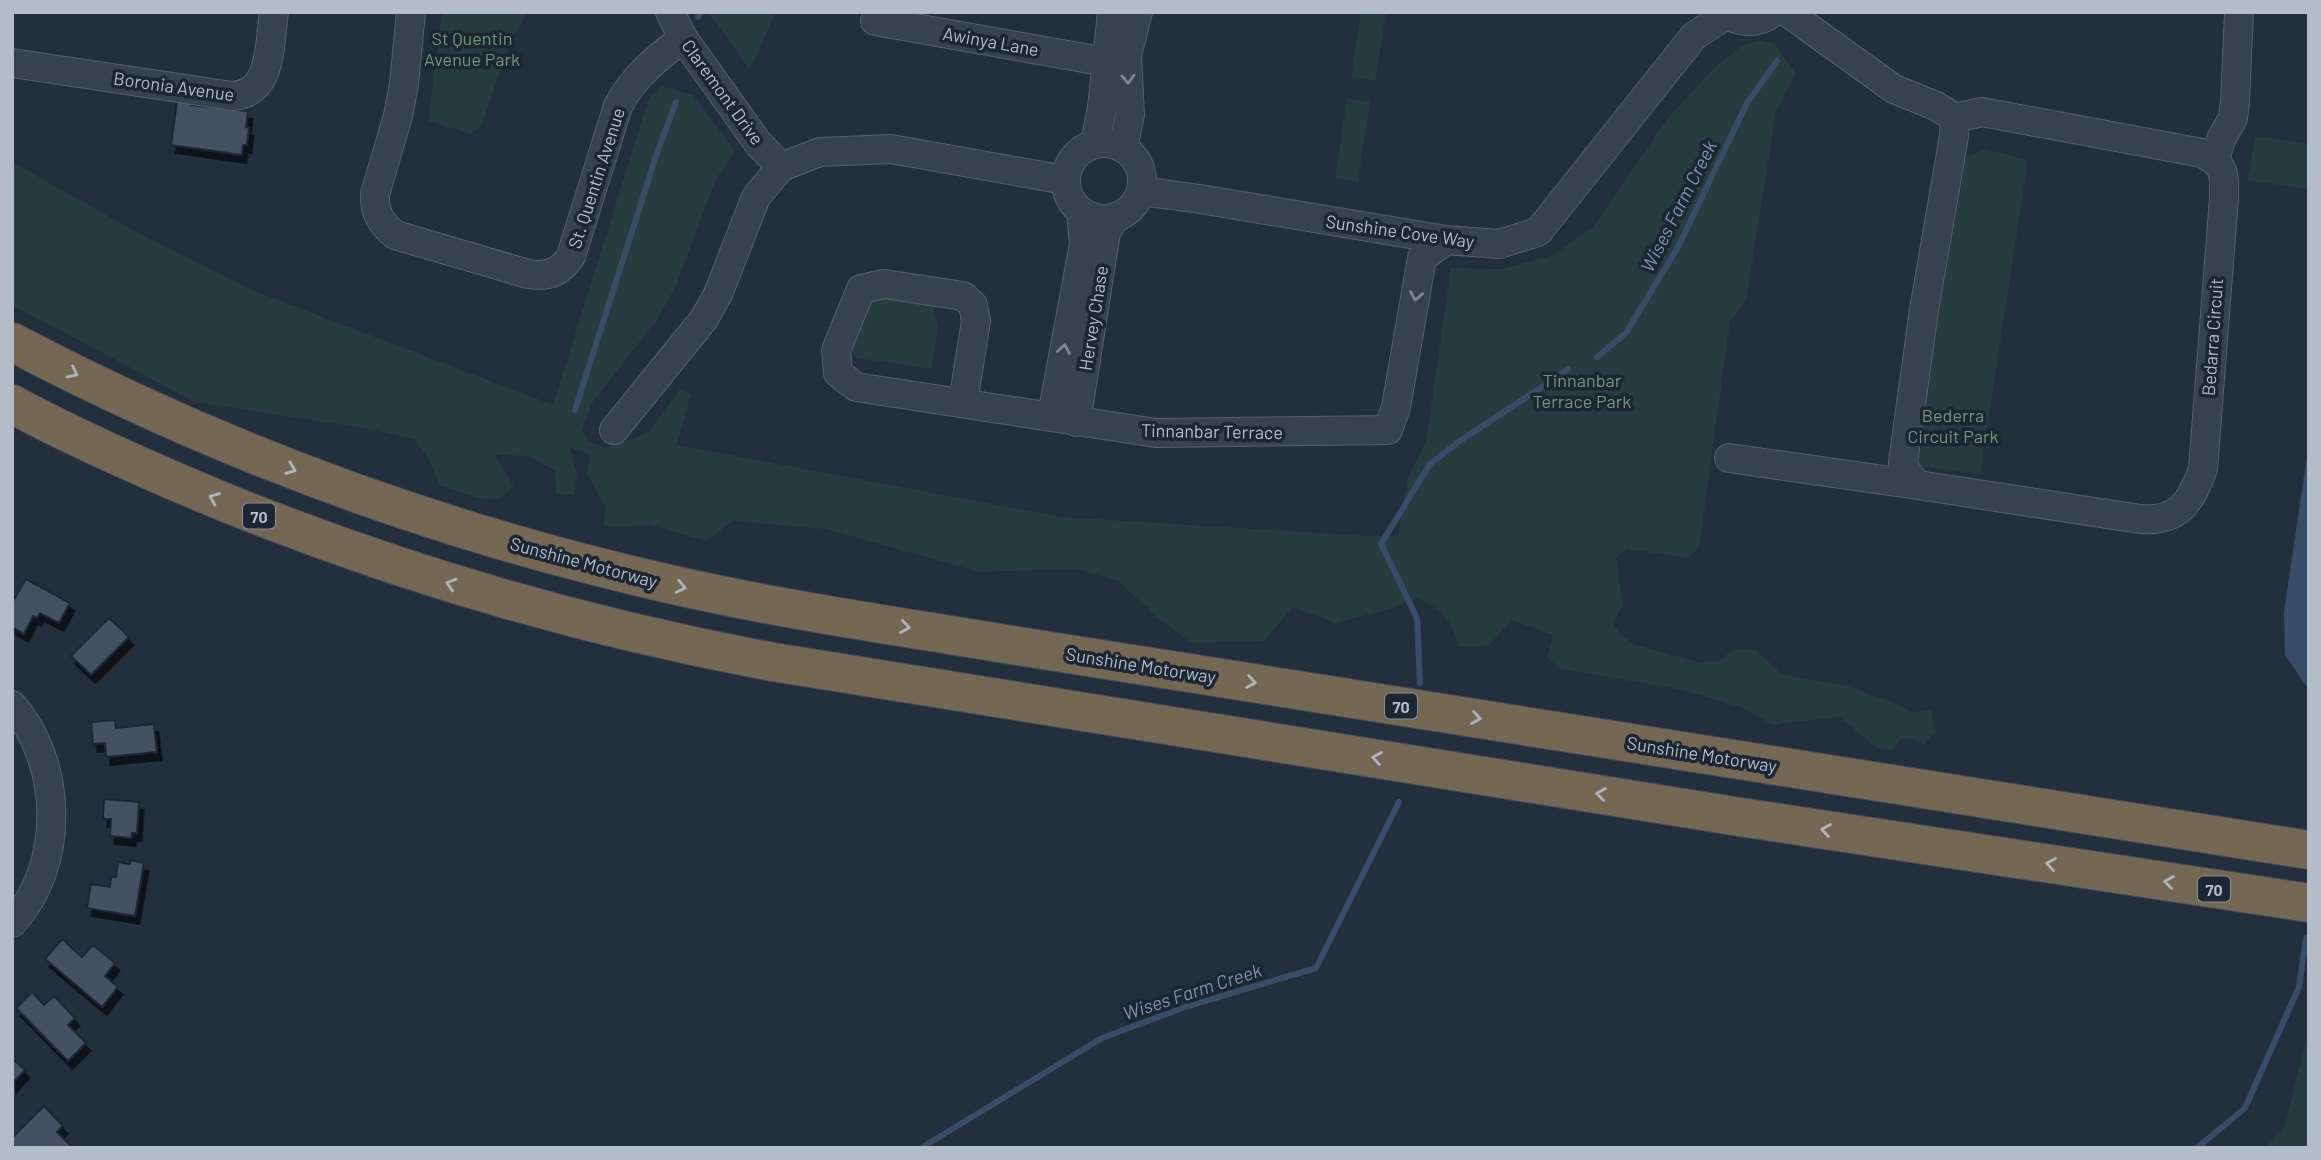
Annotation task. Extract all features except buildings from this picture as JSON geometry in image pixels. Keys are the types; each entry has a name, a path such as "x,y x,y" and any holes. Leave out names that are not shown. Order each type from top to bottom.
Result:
{"highway":[{"name":"Sunshine Motorway","path":"12,342 144,408 348,492 531,550 734,598 2309,850"},
{"name":"70","path":"12,404 164,477 302,533 516,604 577,621 689,646 773,662 1740,817 2309,904"},
{"path":"2213,834 2309,827"}],"street":[{"name":"Boronia Avenue","path":"12,63 232,96 243,95 260,84 265,74 274,12"},
{"name":"St. Quentin Avenue","path":"411,12 404,84 375,194 374,208 385,227 395,235 543,276 565,266 571,256 618,106 624,95 650,62 683,38"},
{"name":"Claremont Drive","path":"670,12 683,38 758,143 782,167"},
{"path":"1095,144 1102,108 1112,12"},
{"path":"1123,148 1129,114 1127,55 1138,12"},
{"path":"1725,13 1740,21 1760,20 1773,12"},
{"path":"1787,12 1894,89 1936,106 1955,118 1982,112 2202,153 2215,160 2221,139 2233,118 2239,12"},
{"name":"Sunshine Cove Way","path":"1141,191 1446,240 1499,244 1538,232 1694,36 1725,13"},
{"name":"Awinya Lane","path":"876,21 1107,62"},
{"path":"1918,485 1905,470 1903,462 1955,118"},
{"path":"1108,142 1123,148 1134,156 1142,173 1141,191 1135,203 1125,213 1116,217 1099,219 1081,212 1068,195 1065,180 1068,166 1075,155 1086,146 1095,144 1108,142"},
{"path":"614,430 704,319 718,294 756,197 782,167 820,152 891,149 1065,180"},
{"name":"Bedarra Circuit","path":"1729,458 2154,520 2173,516 2189,501 2203,469 2224,198 2224,173 2215,160"},
{"name":"Hervey Chase","path":"1064,419 1084,244 1081,212"},
{"name":"Hervey Chase","path":"1064,419 1107,232 1116,217"},
{"name":"Tinnanbar Terrace","path":"963,402 976,321 973,305 963,296 884,284 862,289 836,351 838,373 856,387 1156,433 1388,430 1396,407 1422,258 1446,240"},
{"path":"12,705 22,716 42,753 51,790 50,839 43,872 32,897 12,923"}],"green space":[{"name":"St Quentin Avenue Park","path":"442,12 528,12 510,42 481,127 471,134 428,121"},
{"path":"708,12 776,12 750,70"},
{"path":"1361,12 1386,12 1375,81 1351,77"},
{"name":"Tinnanbar Terrace Park","path":"1759,40 1775,44 1796,74 1776,111 1746,301 1730,321 1699,548 1687,558 1627,549 1616,558 1623,604 1613,623 1620,634 1636,645 1698,662 1718,661 1735,649 1756,650 1781,674 1847,686 1913,712 1931,710 1935,732 1923,745 1911,738 1900,740 1892,750 1876,748 1839,716 1773,725 1741,707 1678,689 1560,669 1547,657 1553,635 1512,620 1489,645 1459,647 1453,629 1444,616 1416,598 1391,609 1335,623 1293,607 1264,641 1191,643 1159,619 1118,581 1076,569 979,572 826,529 733,521 706,541 650,525 604,527 605,506 587,474 591,454 570,448 577,475 574,494 556,494 555,471 530,456 494,455 514,486 498,500 477,498 439,485 430,461 414,439 363,428 195,402 12,305 12,162 137,232 252,290 553,405 649,98 661,86 693,95 735,151 715,181 675,288 656,321 592,403 582,430 589,442 608,448 649,432 680,389 691,394 677,445 1062,517 1398,536 1408,477 1426,442 1451,268 1502,269 1553,255 1593,227 1668,118 1713,69 1741,46"},
{"path":"1347,98 1370,102 1358,182 1335,178"},
{"path":"2255,136 2309,144 2309,190 2247,180"},
{"name":"Bederra Circuit Park","path":"1985,149 2028,160 1980,474 1926,467 1917,464 1914,453 1966,158"},
{"path":"883,293 932,302 938,327 931,369 857,358 847,347 868,297"},
{"path":"2309,1028 2309,1148 2263,1148 2285,1126"}],"water":[{"path":"2309,442 2309,690 2285,655 2284,612"}],"waterway":[{"path":"698,17 700,12"},
{"name":"Wises Farm Creek","path":"1597,357 1626,333 1678,247 1747,103 1777,61"},
{"path":"575,410 658,150 676,102"},
{"name":"Wises Farm Creek","path":"1420,683 1417,618 1381,544 1430,464 1461,440 1568,369"},
{"name":"Wises Farm Creek","path":"921,1148 1102,1038 1188,1006 1316,968 1399,802"},
{"path":"2197,1148 2245,1108 2299,987 2306,938"}]}
